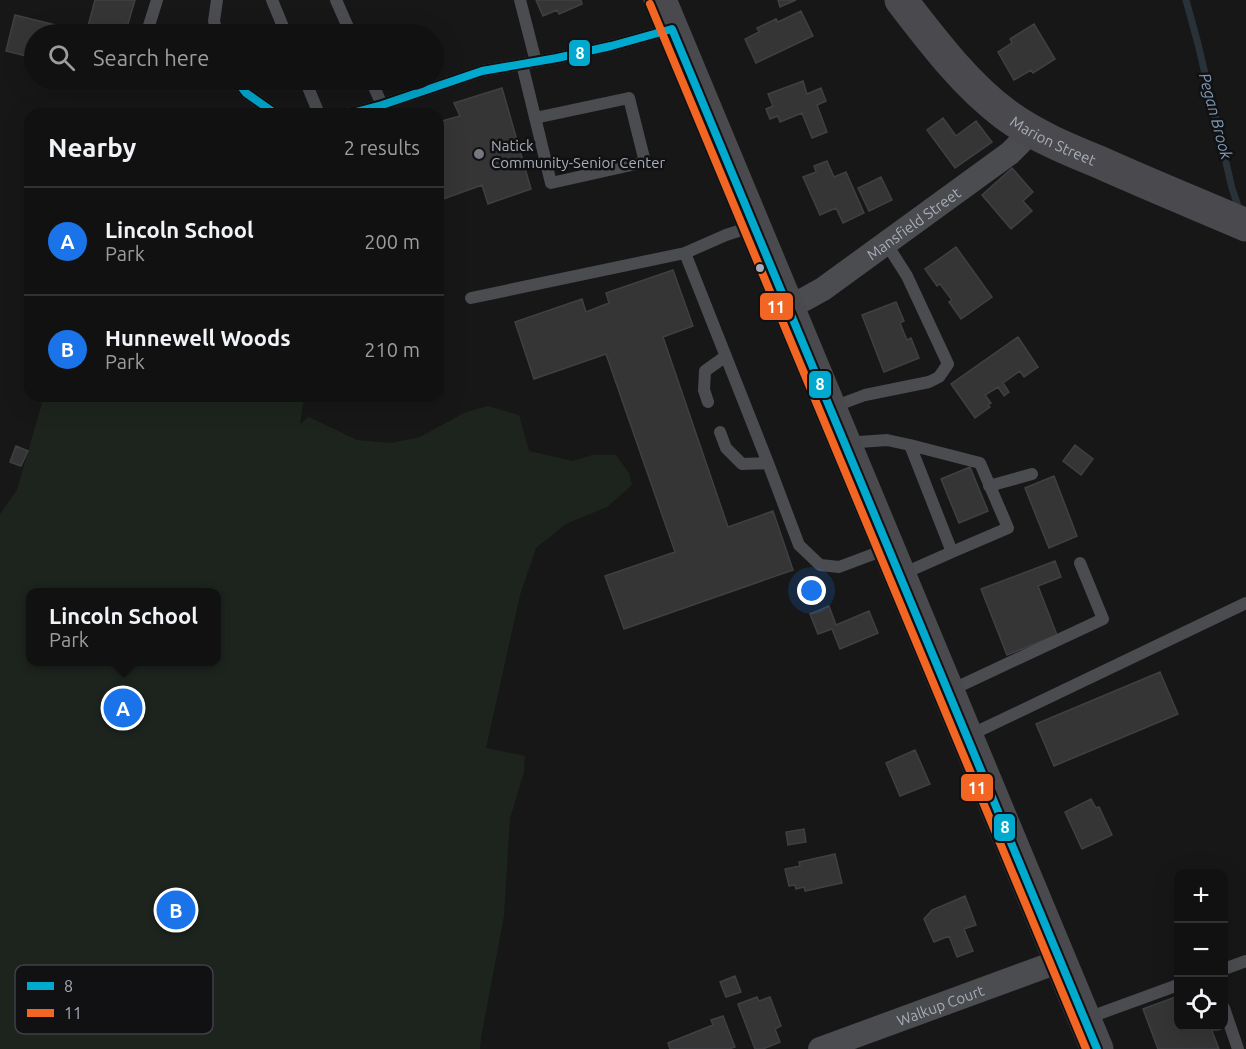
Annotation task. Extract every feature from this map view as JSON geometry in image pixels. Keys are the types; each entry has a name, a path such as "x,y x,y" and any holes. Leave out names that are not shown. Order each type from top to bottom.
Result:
{"main road":[{"name":"Marion Street","path":"901,0 927,33 987,100 1028,129 1072,151 1246,225"},
{"path":"666,14 1097,1049"}],"street":[{"name":"Mansfield Street","path":"787,307 823,289 1010,153 1020,143 1028,129"},
{"name":"Walkup Court","path":"820,1049 1060,961"}],"lane":[{"path":"150,24 157,0"},
{"path":"215,24 217,0"},
{"path":"272,0 282,24"},
{"path":"336,0 347,24"},
{"path":"520,0 536,62"},
{"path":"444,84 482,71 611,46 666,14"},
{"path":"522,64 535,118 551,183 645,162 629,98 535,118"},
{"path":"244,90 267,108"},
{"path":"309,90 317,108"},
{"path":"374,90 381,105"},
{"path":"370,108 426,90"},
{"path":"471,298 685,253 726,235 755,226"},
{"path":"829,408 865,396 929,382 939,377 948,364 907,276 886,243"},
{"path":"685,253 799,545 820,565 839,567 893,562 952,552 1008,528 980,464 887,440 844,443"},
{"path":"708,402 704,390 705,371 726,356"},
{"path":"720,432 726,448 742,464 768,463"},
{"path":"910,446 952,552"},
{"path":"989,486 1032,474"},
{"path":"948,692 1103,619 1080,563"},
{"path":"966,737 1246,603"},
{"path":"1228,967 1246,960"},
{"path":"1084,1019 1174,987"},
{"path":"1228,1020 1238,1049"}],"shaded area":[{"path":"42,402 303,402 300,424 309,417 357,440 391,443 420,437 466,412 488,406 519,415 529,451 573,461 592,455 616,455 629,473 632,485 607,507 566,524 536,548 520,595 486,748 525,756 524,772 510,818 504,916 480,1049 0,1049 0,514 17,490"}],"building":[{"path":"95,0 135,0 128,24 89,24"},
{"path":"536,0 581,0 582,4 559,14 557,10 543,16"},
{"path":"778,0 796,0 780,7"},
{"path":"801,11 813,36 756,63 745,39 759,32 757,28 776,19 778,22"},
{"path":"15,15 52,24 24,24 24,56 6,51"},
{"path":"1034,24 1055,59 1033,73 1031,70 1014,80 998,52 1012,43 1010,39"},
{"path":"803,81 807,94 821,88 826,101 817,105 827,132 812,138 802,113 780,122 778,116 770,119 766,109 773,106 768,94"},
{"name":"Natick Community-Senior Center","path":"502,88 531,189 488,204 482,185 444,199 444,120 460,116 454,103"},
{"path":"943,118 956,136 976,121 992,142 955,168 927,130"},
{"path":"827,161 834,177 846,172 864,213 843,223 836,208 820,215 803,177 816,172 814,166"},
{"path":"1012,168 1033,192 1023,201 1032,211 1011,229 982,195"},
{"path":"881,177 892,200 869,211 858,188"},
{"path":"956,247 992,297 961,319 949,302 952,300 940,284 937,286 925,269"},
{"path":"673,270 693,326 663,337 728,527 773,511 793,570 624,629 605,576 675,552 606,354 534,379 515,322 582,299 586,312 609,303 606,293"},
{"path":"896,302 904,321 900,323 907,340 911,338 919,358 884,372 862,315"},
{"path":"1018,337 1038,367 1024,377 1020,371 1003,383 1009,392 1004,396 998,387 985,395 991,403 988,405 990,407 975,418 951,384"},
{"path":"1075,445 1093,459 1081,475 1063,461"},
{"path":"16,446 28,451 21,466 10,462"},
{"path":"970,467 988,511 959,523 941,479"},
{"path":"1054,476 1077,536 1049,548 1025,488"},
{"path":"1055,561 1061,577 1038,586 1057,635 1007,655 981,589"},
{"path":"829,606 836,625 869,611 878,633 840,649 832,629 818,634 810,614"},
{"path":"1160,672 1178,714 1054,766 1036,724"},
{"path":"915,750 930,784 900,796 886,763"},
{"path":"1091,799 1096,808 1099,807 1112,835 1082,849 1065,812"},
{"path":"804,829 806,842 788,845 786,832"},
{"path":"835,854 842,883 805,891 804,887 796,889 795,885 789,886 785,869 800,866 799,862"},
{"path":"965,896 976,925 964,929 973,951 957,957 949,936 934,942 924,919 932,910"},
{"path":"735,976 741,992 726,997 720,982"},
{"path":"757,997 759,1001 770,997 781,1026 775,1029 780,1042 763,1049 755,1049 738,1004"},
{"path":"1174,997 1174,1031 1212,1031 1219,1049 1158,1049 1143,1009"},
{"path":"723,1016 735,1047 729,1049 670,1049 668,1043 713,1025 711,1020"}],"waterway":[{"name":"Pegan Brook","path":"1186,0 1232,188 1240,212"}],"transit line":[{"name":"11","path":"650,4 1086,1049"},
{"name":"8","path":"444,84 482,71 557,58 672,29 1097,1049"},
{"name":"8","path":"244,90 267,108"},
{"name":"8","path":"371,108 426,90"}],"place":[{"name":"Natick Community-Senior Center","path":"479,154"},
{"name":"Lincoln School","path":"123,708"},
{"name":"Hunnewell Woods","path":"176,910"}]}
